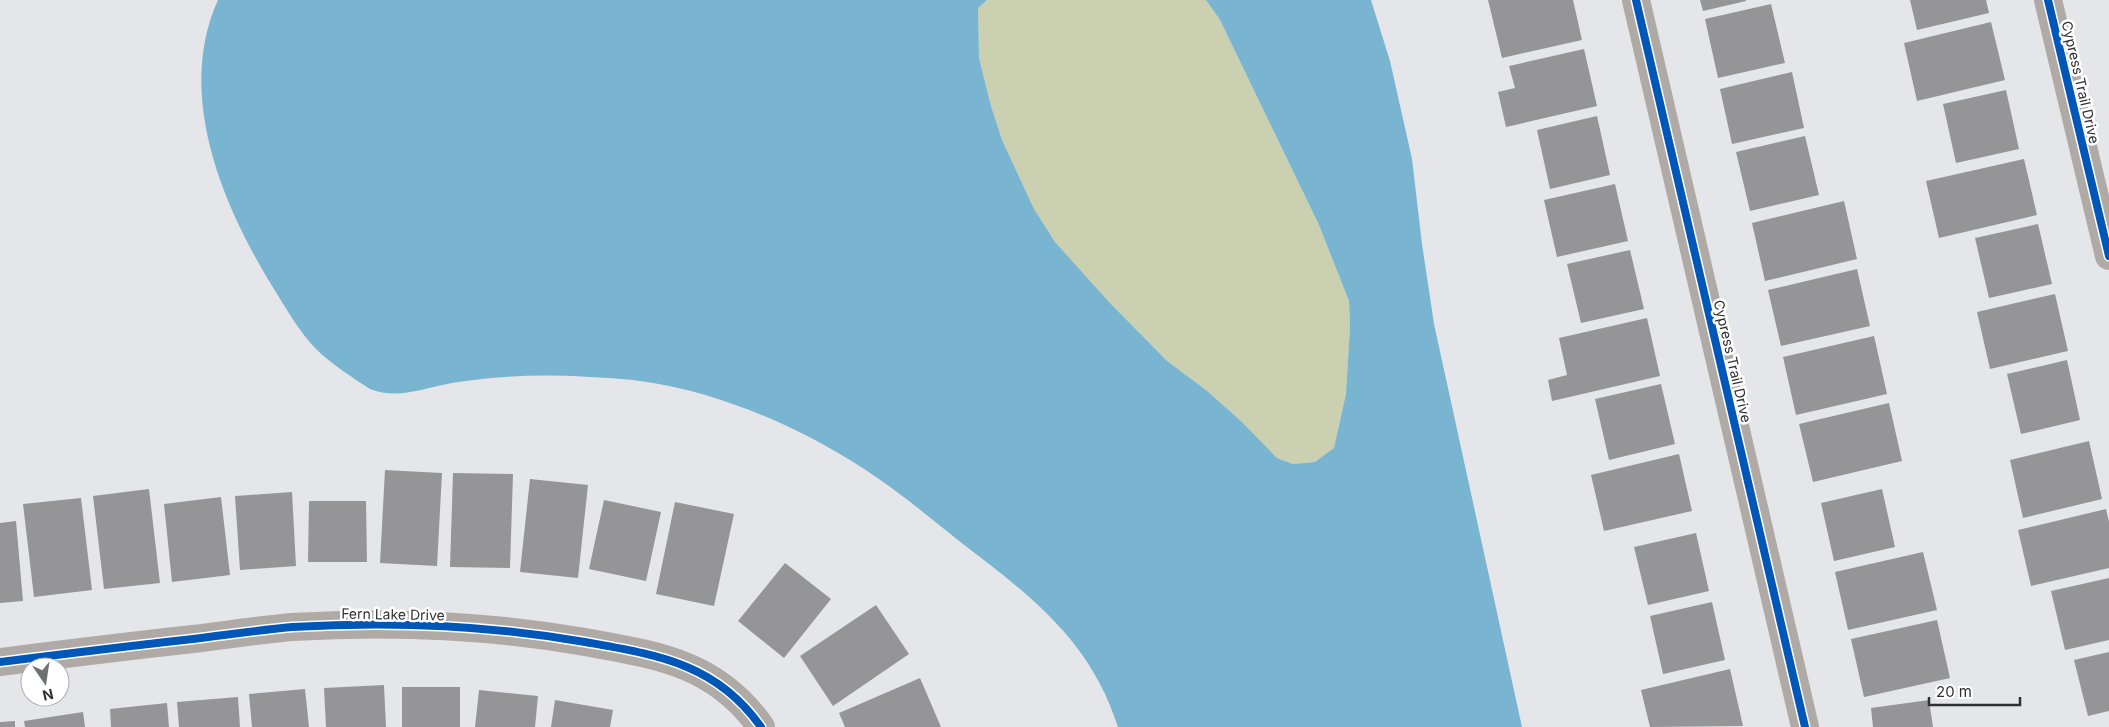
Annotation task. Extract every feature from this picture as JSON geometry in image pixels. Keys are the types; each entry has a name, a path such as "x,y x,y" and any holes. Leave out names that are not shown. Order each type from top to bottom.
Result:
{"street":[{"name":"Cypress Trail Drive","path":"1636,0 1805,727"},
{"name":"Cypress Trail Drive","path":"2048,0 2109,256"},
{"name":"Fern Lake Drive","path":"0,662 292,628 401,624 488,630 556,637 645,653 681,663 706,676 729,692 750,712 762,727"}],"green space":[{"path":"987,0 1206,0 1220,20 1319,225 1349,301 1350,326 1346,394 1334,448 1316,462 1293,464 1277,458 1242,422 1206,390 1167,361 1109,302 1055,242 1034,209 1002,140 991,106 979,58 978,8"}],"water":[{"path":"218,0 987,0 978,8 979,58 991,106 1002,140 1034,209 1055,242 1109,302 1167,361 1206,390 1242,422 1277,458 1293,464 1315,462 1334,448 1346,394 1350,326 1349,301 1319,225 1220,20 1206,0 1371,0 1390,61 1412,159 1434,324 1522,727 1118,727 1106,696 1092,669 1075,645 1035,602 879,479 798,431 738,406 708,396 640,381 611,378 516,376 452,383 401,393 380,392 370,389 318,351 300,329 255,257 223,187 211,149 203,112 201,74 206,36"}],"building":[{"path":"1488,0 1573,0 1582,40 1502,58"},
{"path":"1700,0 1746,0 1746,1 1703,11"},
{"path":"1910,0 1986,0 1989,13 1917,30"},
{"path":"1771,4 1785,63 1718,78 1705,19"},
{"path":"1991,22 2005,80 1917,101 1904,43"},
{"path":"1584,49 1597,106 1506,127 1498,92 1515,88 1509,66"},
{"path":"1792,72 1804,128 1732,144 1720,89"},
{"path":"2006,90 2019,149 1956,163 1943,104"},
{"path":"1597,116 1610,175 1550,189 1537,130"},
{"path":"1805,136 1819,195 1750,211 1736,152"},
{"path":"2024,159 2037,215 1939,238 1926,181"},
{"path":"1615,184 1628,241 1557,257 1544,200"},
{"path":"1844,201 1857,259 1765,281 1752,223"},
{"path":"2038,224 2052,284 1989,298 1975,238"},
{"path":"1630,250 1644,309 1581,323 1567,264"},
{"path":"1857,269 1870,326 1781,346 1768,290"},
{"path":"2055,294 2068,351 1990,369 1977,312"},
{"path":"1647,318 1660,376 1552,401 1548,380 1567,375 1559,338"},
{"path":"1874,336 1887,394 1796,415 1783,357"},
{"path":"2067,360 2080,420 2021,434 2007,374"},
{"path":"1661,384 1675,444 1609,460 1595,399"},
{"path":"1889,403 1902,461 1813,482 1799,424"},
{"path":"2089,441 2102,499 2023,518 2010,460"},
{"path":"1679,454 1692,511 1604,531 1591,475"},
{"path":"385,470 442,473 437,566 380,563"},
{"path":"453,473 513,474 510,568 450,567"},
{"path":"530,479 588,485 578,578 520,572"},
{"path":"149,489 160,583 104,589 93,496"},
{"path":"1882,489 1895,547 1834,561 1821,503"},
{"path":"292,492 296,566 240,570 235,496"},
{"path":"221,497 230,575 172,582 164,504"},
{"path":"81,498 92,590 34,597 23,504"},
{"path":"604,500 661,512 646,581 589,569"},
{"path":"309,501 366,501 367,562 308,562"},
{"path":"675,502 734,514 714,606 656,594"},
{"path":"2106,509 2109,522 2109,568 2031,586 2018,530"},
{"path":"16,521 23,601 0,603 0,523"},
{"path":"1696,533 1709,591 1648,605 1634,547"},
{"path":"1923,552 1937,610 1848,630 1835,572"},
{"path":"785,563 831,599 784,658 738,621"},
{"path":"2109,578 2109,640 2065,650 2051,591"},
{"path":"1712,602 1725,660 1663,674 1650,616"},
{"path":"876,605 909,654 833,706 800,656"},
{"path":"1937,620 1950,678 1864,697 1851,639"},
{"path":"2109,652 2109,711 2088,716 2074,660"},
{"path":"1730,669 1743,726 1650,727 1641,690"},
{"path":"920,678 941,727 845,727 839,713"},
{"path":"384,685 386,727 326,727 324,688"},
{"path":"402,687 460,687 460,727 402,727"},
{"path":"305,689 309,727 252,727 249,694"},
{"path":"479,690 538,696 535,727 475,727"},
{"path":"238,697 240,727 179,727 177,702"},
{"path":"555,700 613,710 610,727 551,727"},
{"path":"1929,700 1933,727 1873,727 1871,708"},
{"path":"167,703 169,727 111,727 110,709"},
{"path":"83,712 85,727 25,727 24,721"},
{"path":"15,721 15,727 0,727 0,722"}],"cycle path":[{"path":"1636,0 1805,727"},
{"path":"2048,0 2109,256"},
{"path":"0,662 292,627 365,624 476,628 585,642 637,652 683,665 705,675 725,689 761,727"}]}
